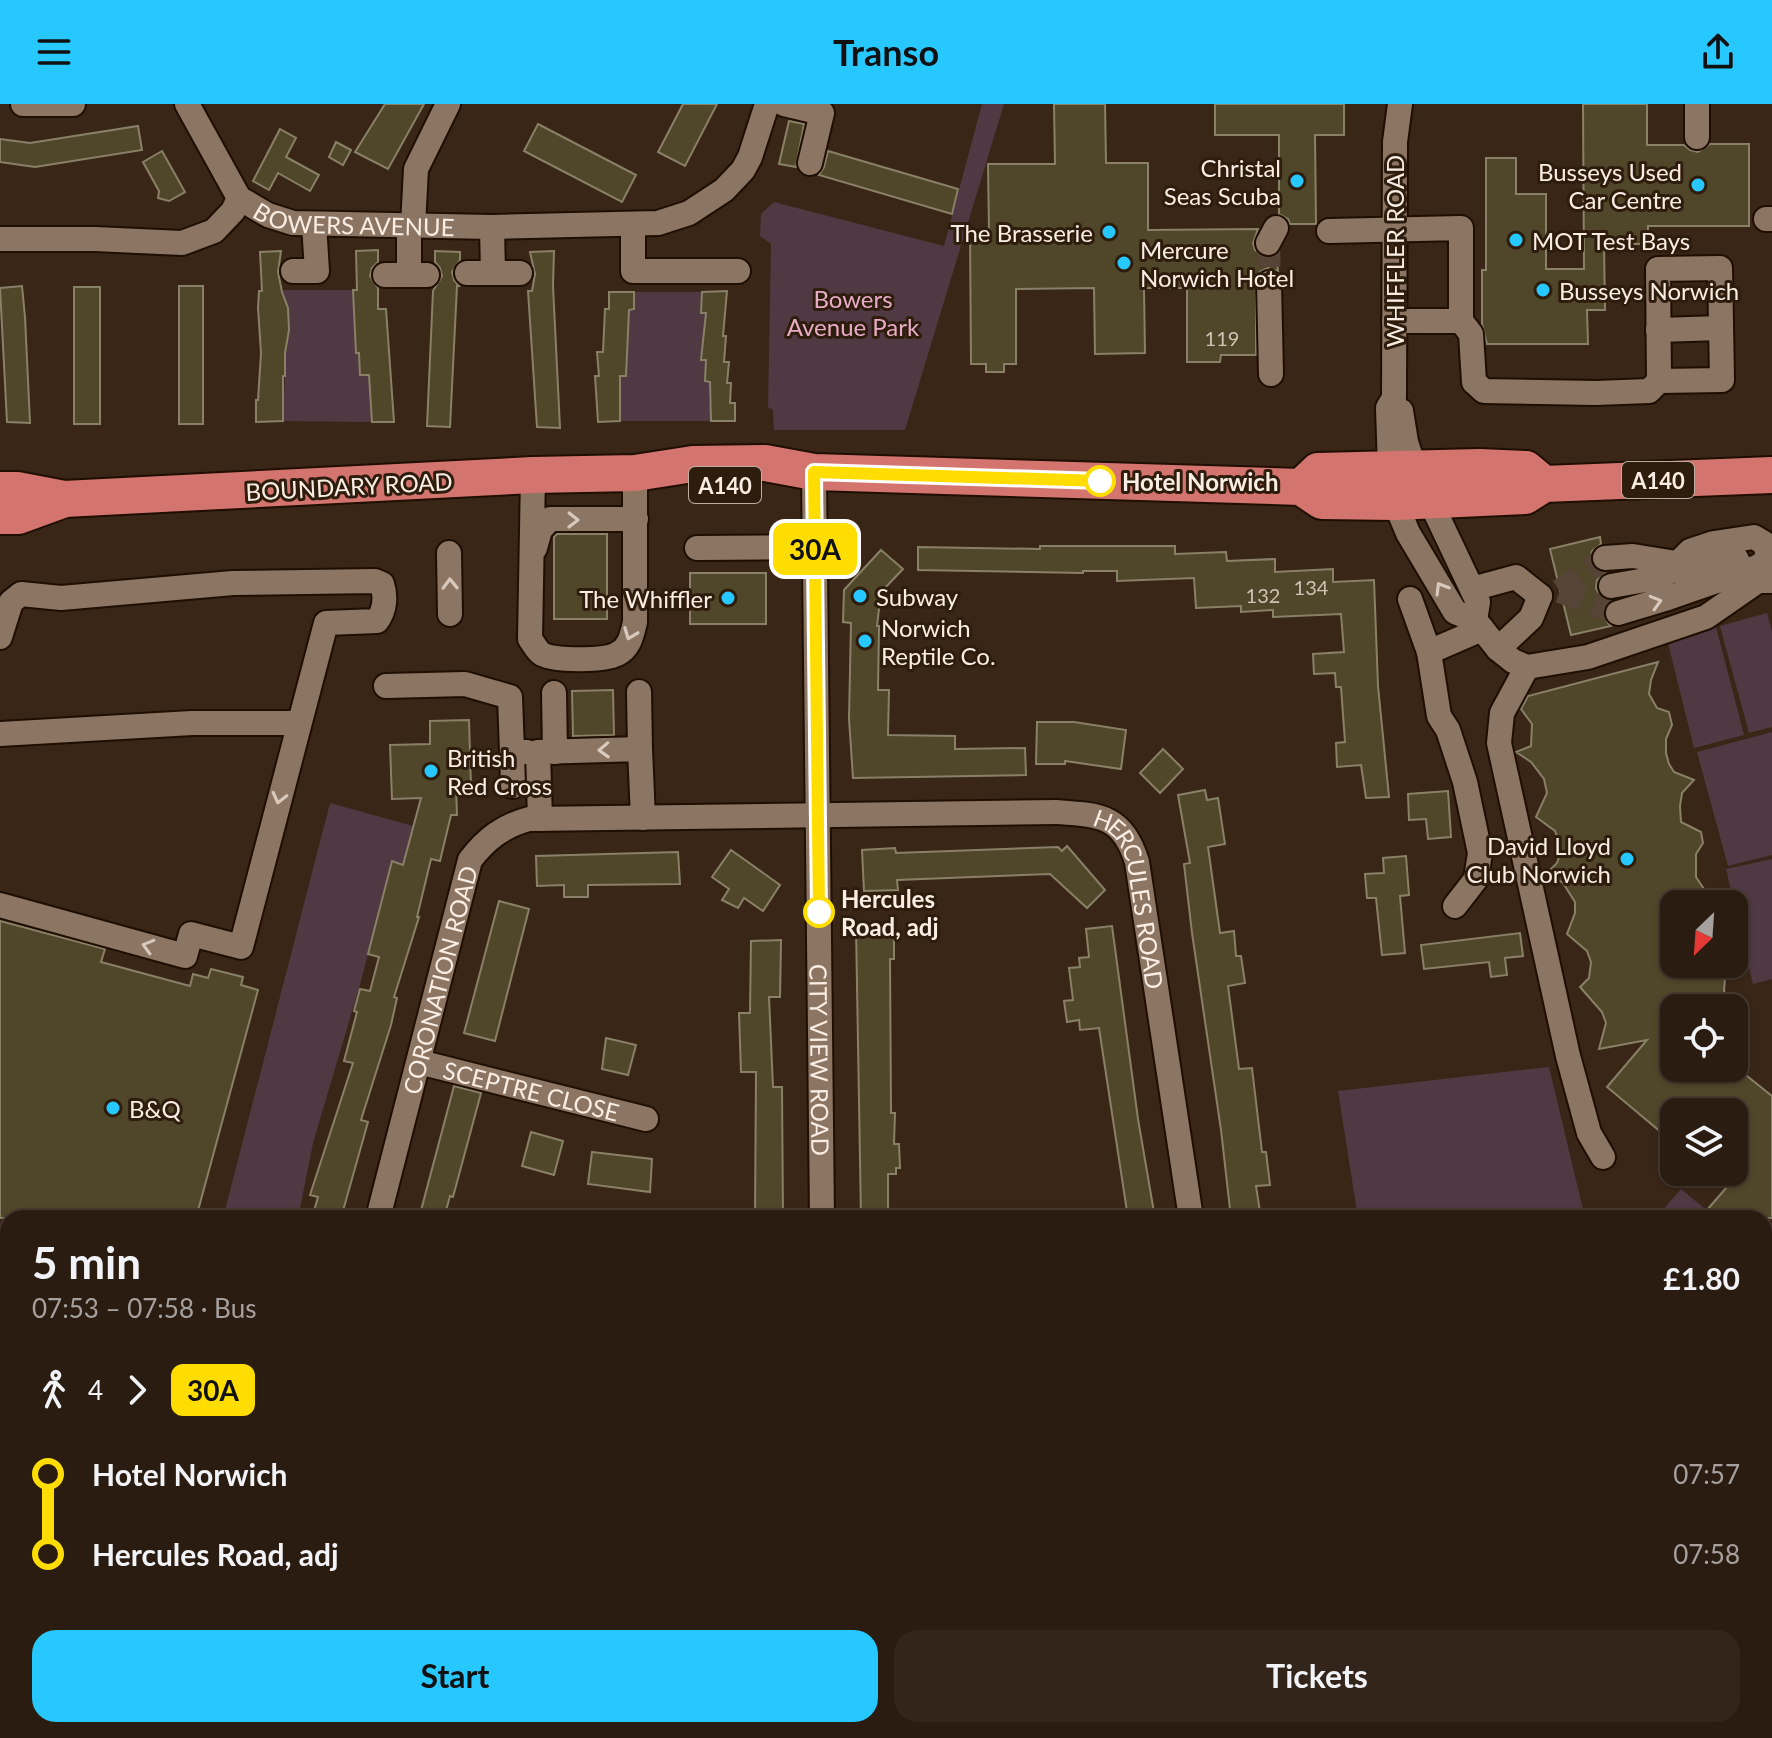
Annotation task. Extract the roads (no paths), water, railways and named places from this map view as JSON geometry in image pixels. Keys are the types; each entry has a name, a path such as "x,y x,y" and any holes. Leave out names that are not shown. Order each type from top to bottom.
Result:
{"highway":[{"name":"BOUNDARY ROAD","path":"0,490 64,499 533,475 635,473 693,464 738,463 765,463 814,472 1301,487 1318,471 1400,479 1526,469 1544,484"},
{"name":"BOUNDARY ROAD","path":"1400,479 1431,499 1525,496 1544,484 1772,475"},
{"name":"BOUNDARY ROAD","path":"0,516 18,516 64,499"}],"street":[{"path":"23,104 73,104"},
{"path":"187,104 239,198"},
{"path":"407,275 416,169 448,104"},
{"name":"BOWERS AVENUE","path":"0,239 182,243 214,231 233,211 239,198 268,215 293,223 492,227 658,223 689,213 724,190 750,157 767,104"},
{"path":"784,104 823,108 810,163"},
{"name":"WHIFFLER ROAD","path":"1400,104 1395,142 1394,398 1388,408 1400,479"},
{"path":"1697,104 1697,137"},
{"path":"293,271 326,272 314,224"},
{"path":"633,224 627,272 738,271"},
{"name":"BOWERS AVENUE","path":"492,227 493,273"},
{"path":"1329,231 1461,228 1461,321 1471,334 1474,382 1484,391 1649,391 1659,381 1722,380 1720,268 1658,269 1659,381"},
{"path":"467,273 520,273"},
{"path":"1269,283 1271,374"},
{"path":"1394,321 1461,321"},
{"path":"1658,330 1721,328"},
{"name":"CITY VIEW ROAD","path":"814,472 822,1210"},
{"path":"533,475 530,639 539,653 555,658 600,658 618,654 630,642 635,622 635,473"},
{"path":"1400,479 1408,533 1455,612 1479,624 1498,649 1527,667 1588,657 1706,617 1758,581 1772,581"},
{"path":"1431,499 1478,602 1479,624"},
{"path":"533,554 540,530 550,519 636,519"},
{"path":"1611,586 1657,578 1669,572 1685,576 1735,575 1764,563 1768,553 1764,543 1754,537 1714,543 1690,551 1685,576 1706,617"},
{"path":"697,548 815,547"},
{"path":"449,553 450,614"},
{"path":"1605,558 1633,556 1685,576"},
{"path":"1618,613 1685,576"},
{"path":"1472,589 1516,577 1550,594 1531,618 1498,649"},
{"path":"0,637 11,602 21,594 61,598 233,583 282,585 375,581 382,584 383,612 377,621 326,623 241,947 191,934 185,956 0,905"},
{"path":"1410,599 1429,652 1439,716 1448,730 1465,782 1480,853 1476,879 1455,906"},
{"path":"1429,652 1479,624"},
{"path":"1527,667 1502,713 1499,743 1568,1056 1589,1133 1603,1157"},
{"path":"386,686 465,684 510,697 513,786"},
{"path":"639,692 643,818"},
{"path":"540,819 554,693"},
{"path":"0,734 179,723 299,723"},
{"path":"512,752 640,749"},
{"name":"HERCULES ROAD","path":"818,817 1057,812 1097,815 1117,825 1131,841 1137,862 1190,1210"},
{"name":"CORONATION ROAD","path":"380,1210 470,860 481,846 513,823 540,819 818,817"},
{"name":"SCEPTRE CLOSE","path":"419,1062 646,1119"}],"tunnel":[{"path":"1268,243 1269,283"},
{"path":"1560,591 1605,558"},
{"path":"1560,591 1618,613"}],"place":[{"name":"Christal Seas Scuba","path":"1297,181"},
{"name":"Busseys Used Car Centre","path":"1698,185"},
{"name":"The Brasserie","path":"1109,232"},
{"name":"MOT Test Bays","path":"1516,240"},
{"name":"Mercure Norwich Hotel","path":"1124,263"},
{"name":"Busseys Norwich","path":"1543,290"},
{"name":"Hotel Norwich","path":"1100,481"},
{"name":"Subway","path":"860,596"},
{"name":"The Whiffler","path":"728,598"},
{"name":"Norwich Reptile Co.","path":"865,641"},
{"name":"British Red Cross","path":"431,771"},
{"name":"David Lloyd Club Norwich","path":"1627,859"},
{"name":"Hercules Road, adj","path":"819,912"},
{"name":"B&Q","path":"113,1108"}],"park label":[{"name":"Bowers Avenue Park","path":"853,312"}]}
